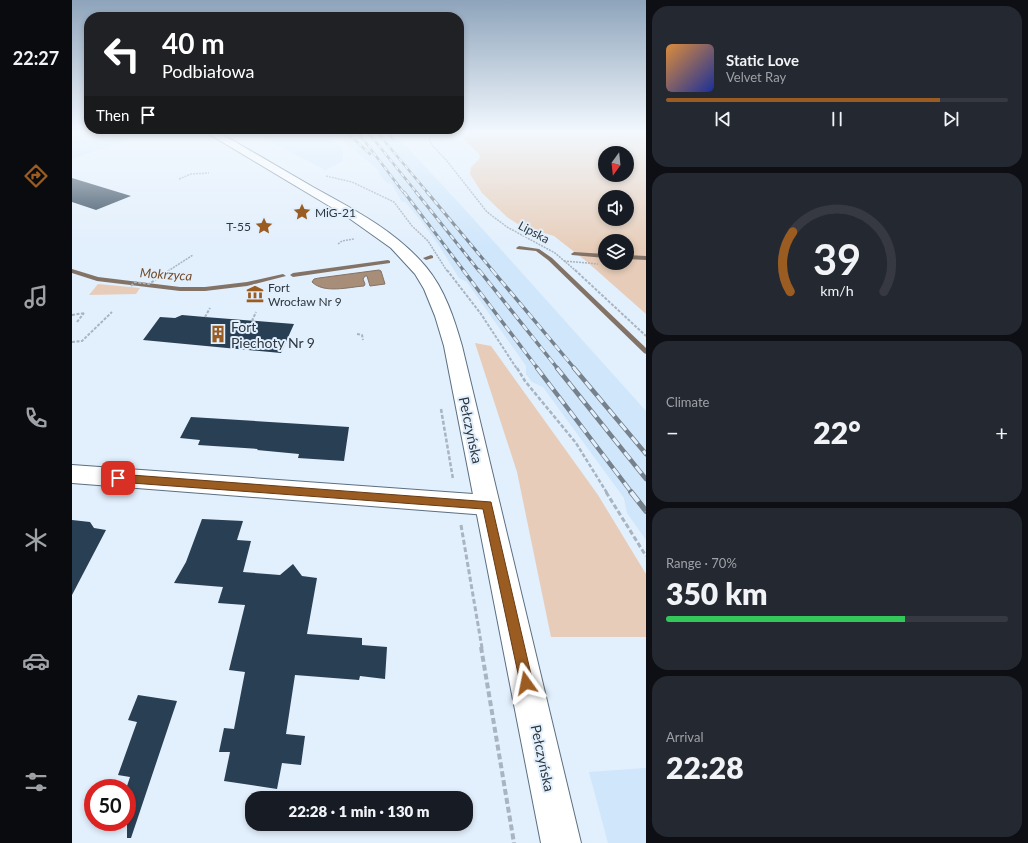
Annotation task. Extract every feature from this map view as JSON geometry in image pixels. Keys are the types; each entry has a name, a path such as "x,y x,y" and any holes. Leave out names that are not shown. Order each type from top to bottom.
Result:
{"main road":[{"name":"Pełczyńska","path":"275,170 378,232 406,254 420,270 440,302 448,328 472,504 561,843"},
{"path":"72,474 472,504"}],"path":[{"name":"Lipska","path":"455,170 488,212 507,227 555,253 646,336"},
{"path":"179,179 191,174 209,173"},
{"path":"326,176 352,182 394,202 412,226 428,241 449,274 481,314 525,381 538,394 576,443 646,556"},
{"path":"338,244 342,241 356,239"},
{"path":"131,286 135,282 149,284 193,256"},
{"path":"564,261 598,264"},
{"path":"205,317 210,308"},
{"path":"72,342 82,341 112,312"},
{"path":"252,321 256,312"},
{"path":"72,315 85,313 77,322"},
{"path":"357,334 362,336 363,340"},
{"path":"440,404 472,504 514,843"}],"shaded area":[{"path":"378,170 429,170 646,411 646,540 627,513 624,498 543,387 532,382 526,374 526,366 467,282 459,278 440,247 422,222 405,202 402,202 392,184 387,183"},
{"path":"471,170 598,170 598,182 634,182 634,170 646,170 646,314 586,261 554,236 521,226 507,217 482,193 470,174"},
{"path":"379,270 381,271 385,284 370,286 367,276 363,279 365,284 364,286 337,289 323,288 312,282 314,279 319,278"},
{"path":"98,284 140,288 136,294 89,295"},
{"path":"475,343 491,346 598,495 646,574 646,637 551,637 517,472"},
{"path":"646,768 646,843 608,843 589,772"}],"building":[{"path":"72,178 131,196 96,210 72,202"},
{"name":"Fort Piechoty Nr 9","path":"182,315 294,324 281,353 143,340 160,317 175,318"},
{"path":"191,417 349,427 344,461 298,458 299,454 257,450 258,449 198,445 200,440 180,438"},
{"path":"202,519 243,521 237,540 251,541 243,572 280,575 293,564 302,576 317,578 307,634 362,638 362,645 387,647 385,679 360,676 359,680 295,675 286,734 305,736 301,765 282,763 277,789 224,781 230,752 219,752 224,728 234,729 245,672 229,670 245,605 218,603 223,587 174,583 186,562"},
{"path":"72,520 90,522 94,528 106,530 72,595"},
{"path":"138,695 177,701 136,823 136,779 129,779 130,777 118,775 137,722 128,720"},
{"path":"127,831 133,831 131,838 127,838"}],"waterway":[{"path":"519,248 537,250 550,259 646,352"},
{"path":"574,254 598,256"},
{"name":"Mokrzyca","path":"426,258 431,257"},
{"path":"634,257 646,258"},
{"name":"Mokrzyca","path":"293,275 388,262"},
{"name":"Mokrzyca","path":"72,271 97,279 180,289 205,289 247,284 283,276"}],"railway":[{"path":"387,170 404,193"},
{"path":"399,170 417,193"},
{"path":"409,170 428,193"},
{"path":"404,192 464,271"},
{"path":"416,192 479,271"},
{"path":"427,192 493,271"},
{"path":"463,270 538,369"},
{"path":"479,270 558,369"},
{"path":"492,270 575,369"},
{"path":"537,368 632,493"},
{"path":"557,368 646,479"},
{"path":"574,368 646,454"},
{"path":"631,492 646,511"}],"place":[{"name":"MiG-21","path":"302,212"},
{"name":"T-55","path":"264,226"},
{"name":"Fort Wrocław Nr 9","path":"255,294"},
{"name":"Fort Piechoty Nr 9","path":"218,334"}],"route":[{"path":"118,478 487,505 502,566 526,683"}]}
